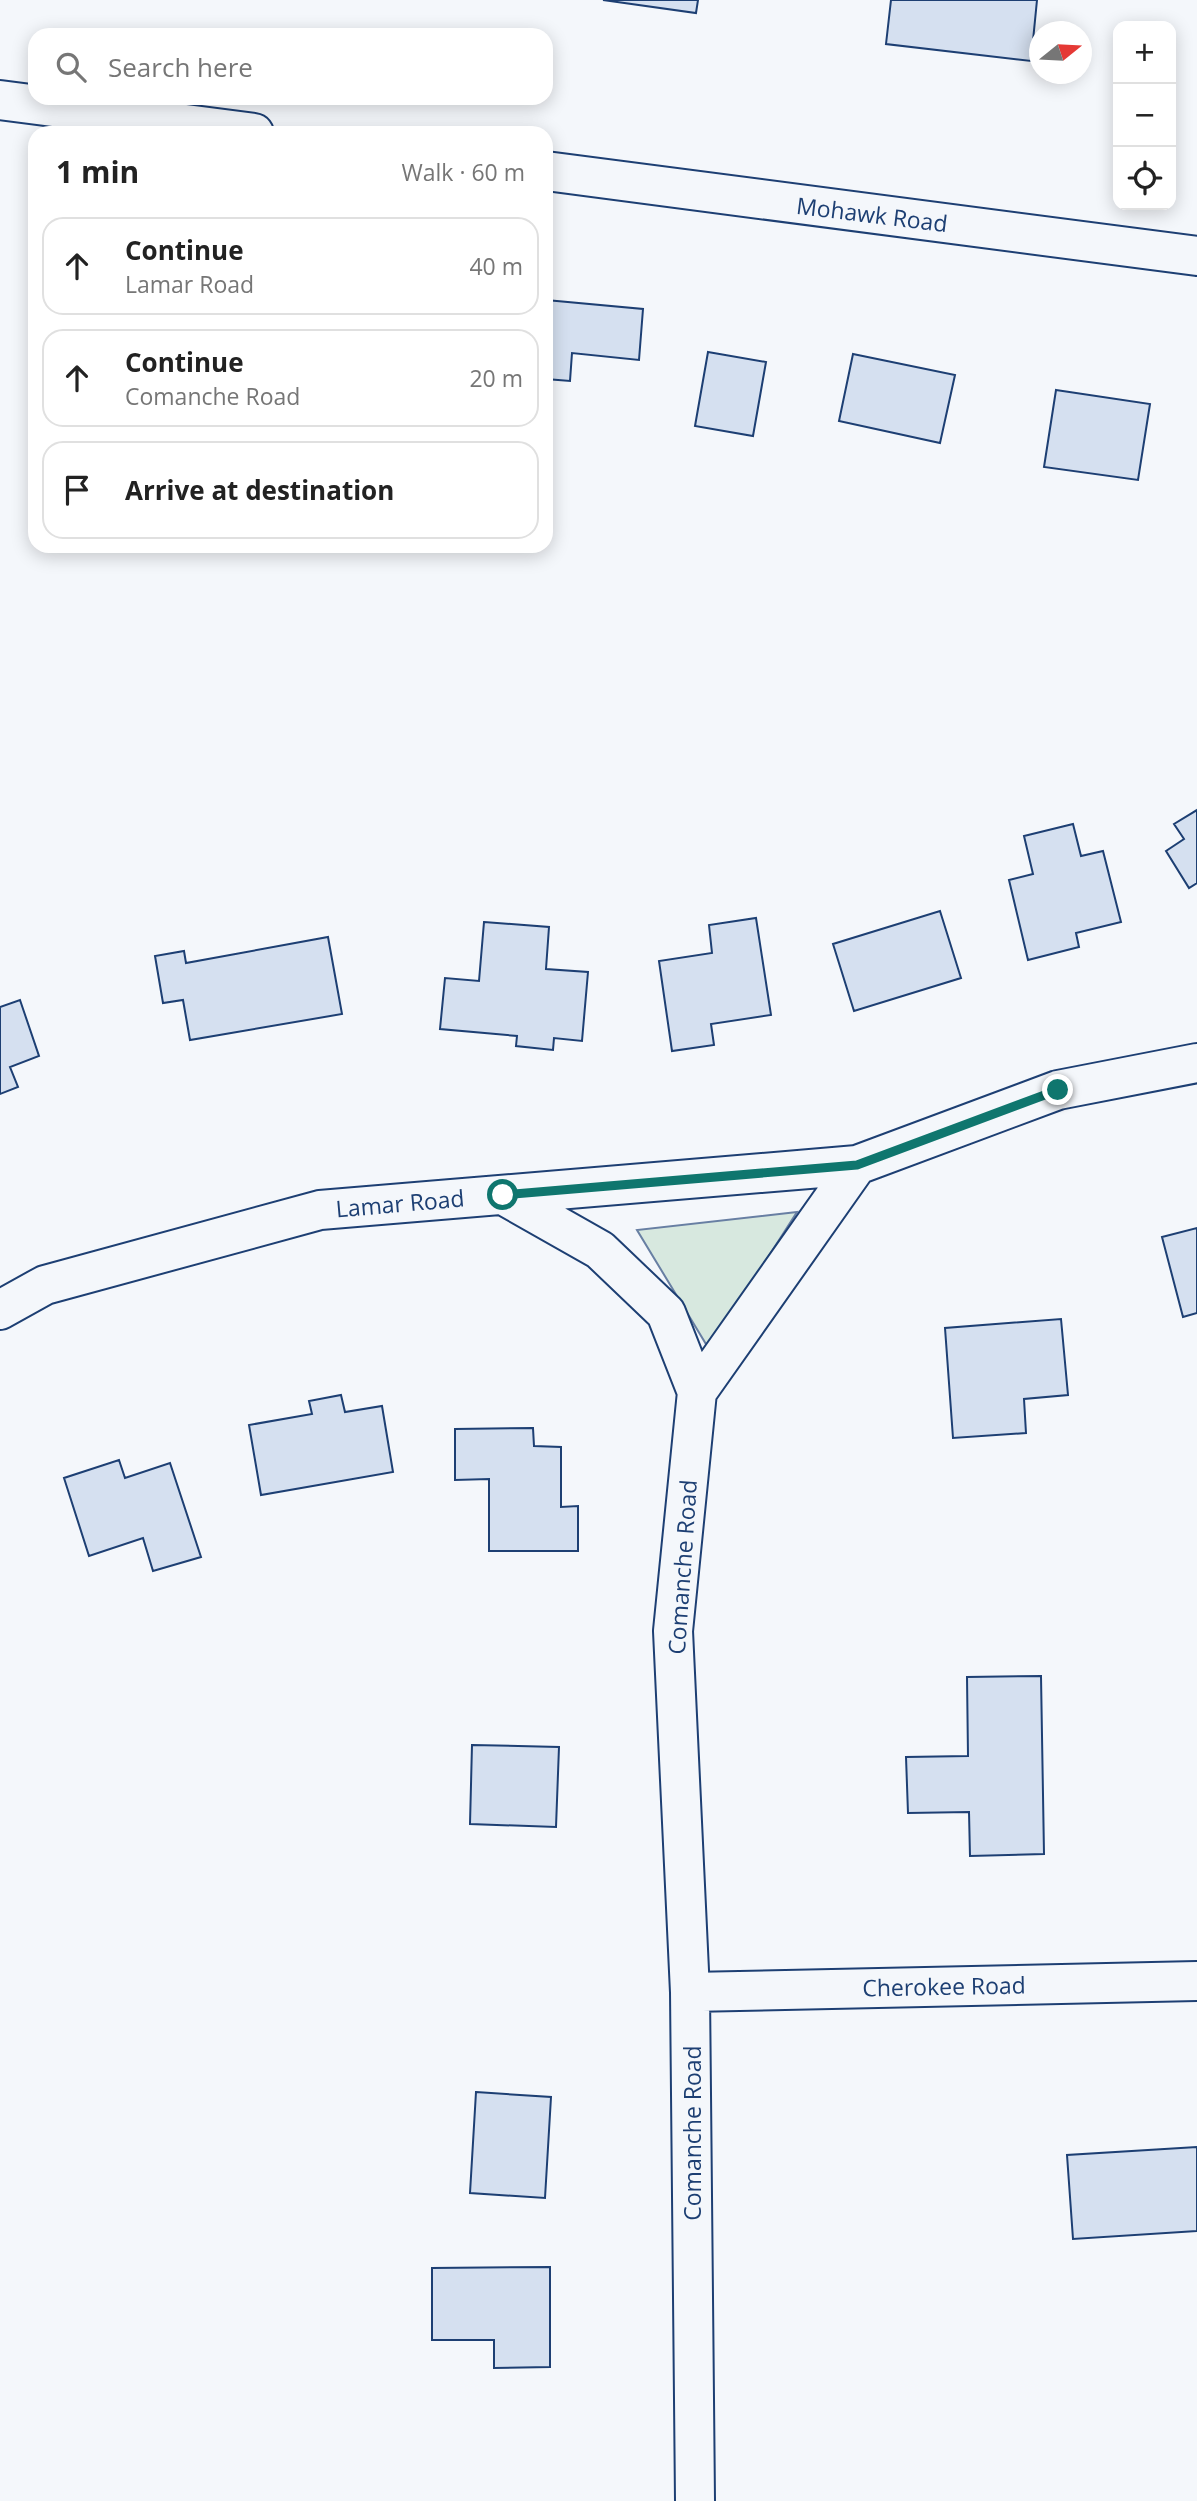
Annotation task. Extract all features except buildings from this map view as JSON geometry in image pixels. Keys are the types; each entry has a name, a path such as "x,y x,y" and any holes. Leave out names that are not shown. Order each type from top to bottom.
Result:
{"street":[{"path":"0,100 28,104"},
{"path":"38,105 200,126"},
{"name":"Mohawk Road","path":"553,172 1197,256"},
{"path":"857,1165 1058,1090 1197,1063"},
{"name":"Lamar Road","path":"0,1310 45,1284 320,1210 857,1165"},
{"name":"Comanche Road","path":"695,2501 690,1992 673,1631 697,1392 857,1165"},
{"path":"503,1195 600,1250 666,1313 697,1392"},
{"name":"Cherokee Road","path":"690,1992 1197,1981"}],"shaded area":[{"path":"797,1212 709,1349 637,1230"}],"route":[{"path":"503,1195 857,1165 1058,1090"}]}
